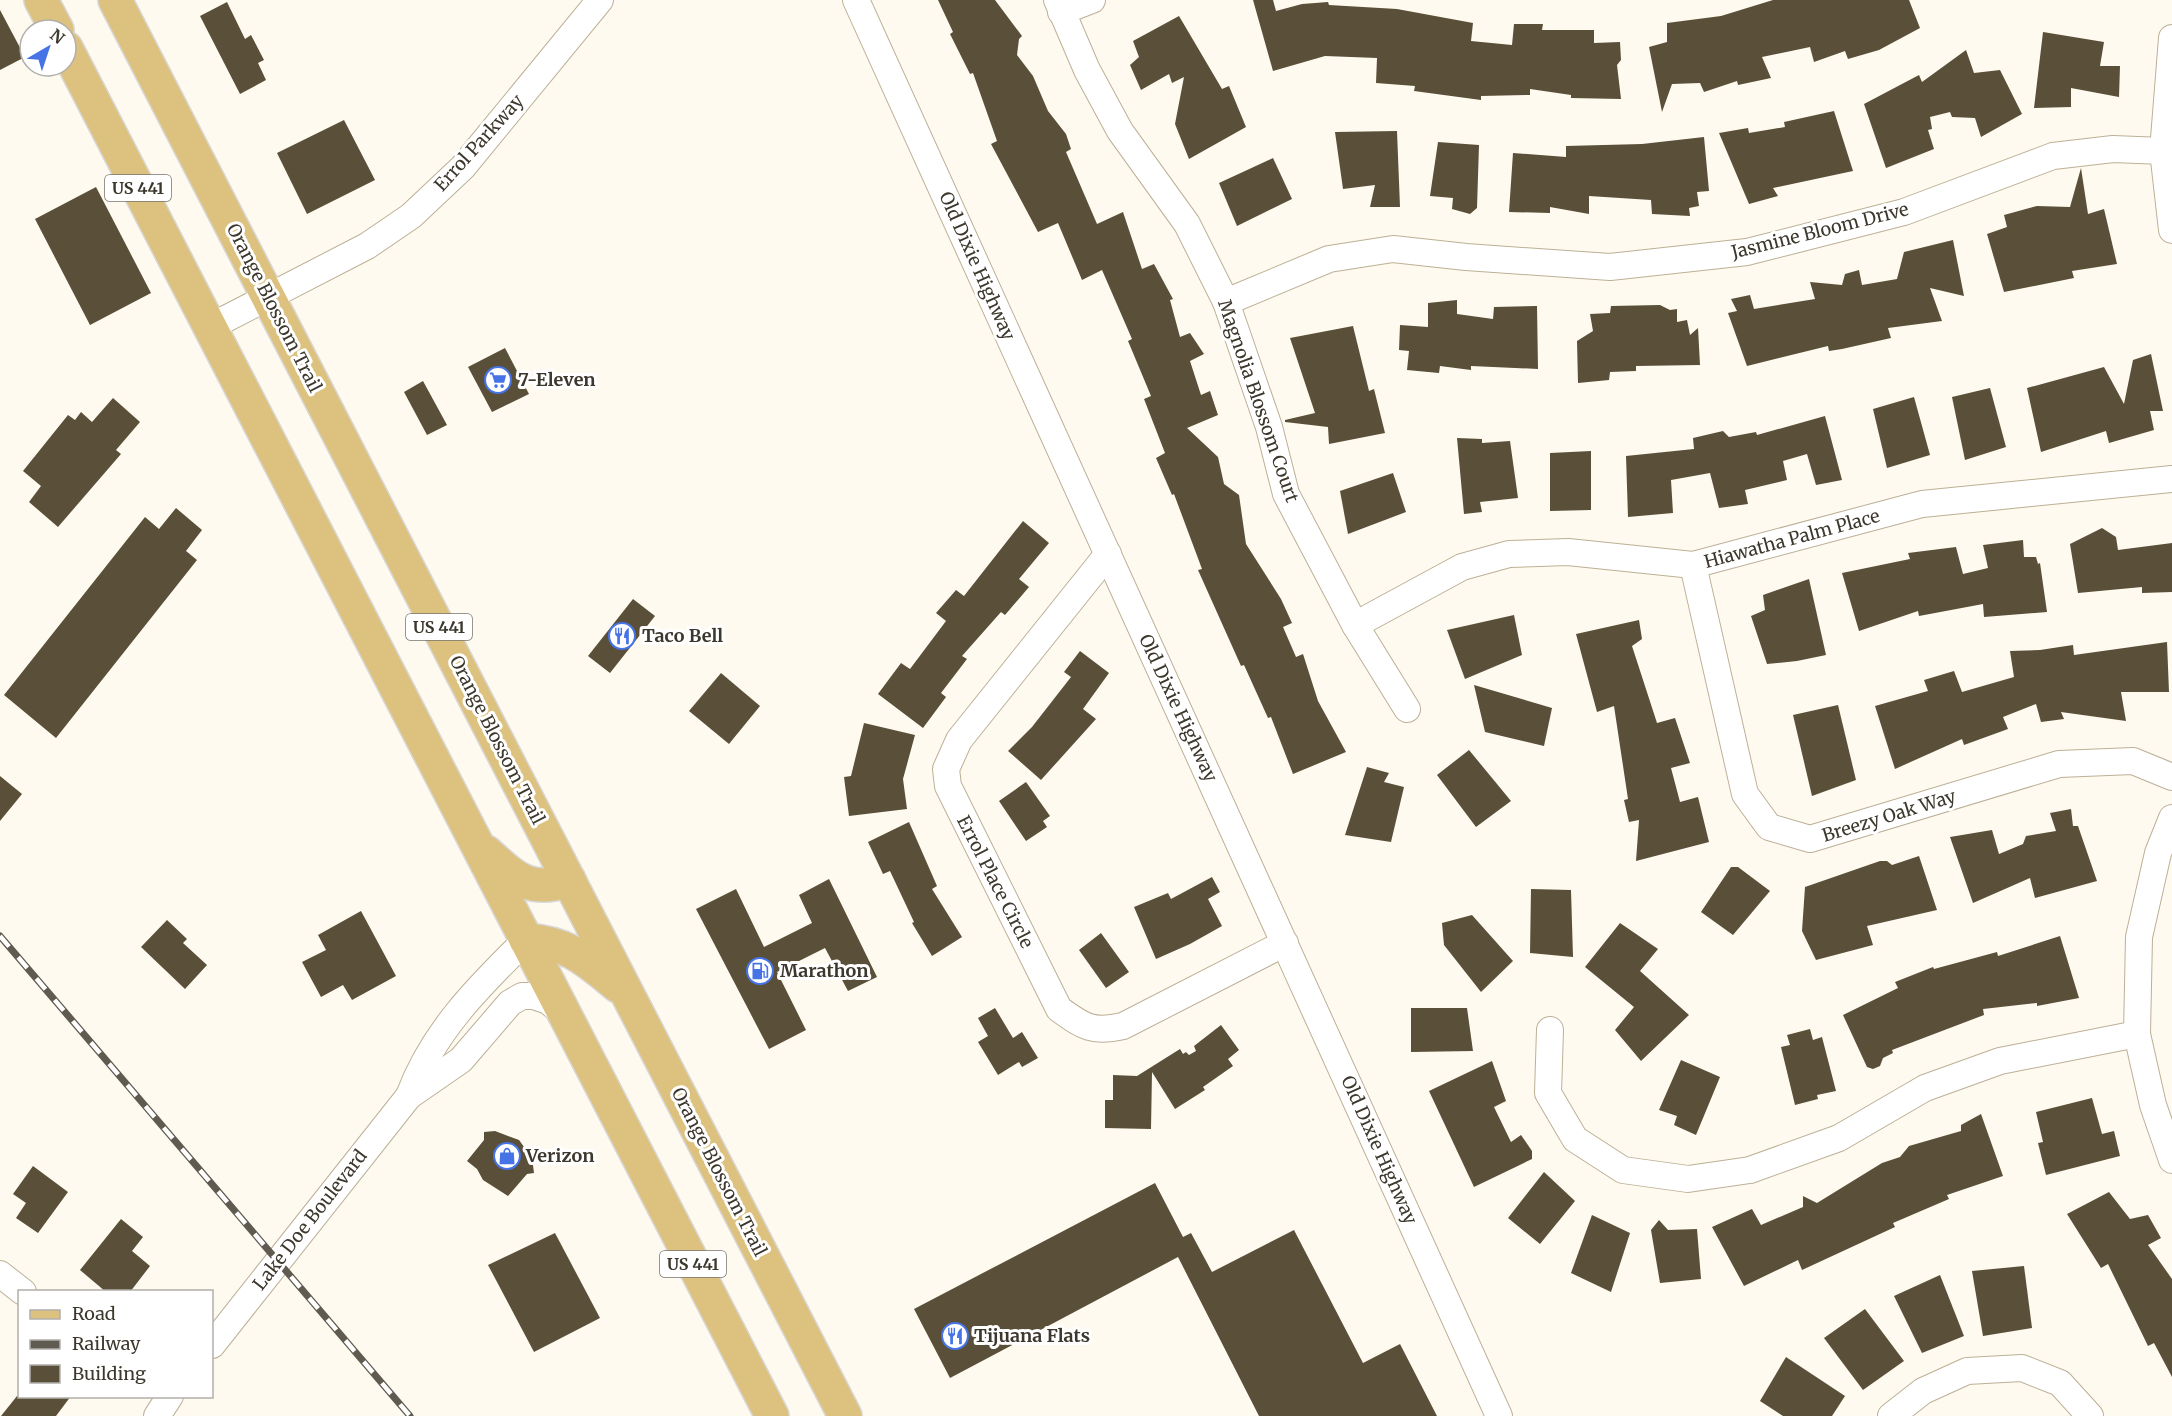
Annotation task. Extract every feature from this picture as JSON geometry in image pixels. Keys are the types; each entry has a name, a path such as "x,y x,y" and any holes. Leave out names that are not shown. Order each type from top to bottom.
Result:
{"main road":[{"path":"41,0 51,18"},
{"name":"Orange Blossom Trail","path":"115,0 845,1416"},
{"name":"US 441","path":"78,71 772,1416"},
{"path":"476,843 516,878 534,885 550,887 569,880"},
{"path":"526,940 556,944 581,956 628,996"}],"street":[{"name":"Errol Parkway","path":"210,327 367,246 411,216 463,167 600,0"},
{"name":"Old Dixie Highway","path":"856,0 1499,1416"},
{"path":"1059,6 1092,0"},
{"name":"Magnolia Blossom Court","path":"1059,6 1087,70 1120,131 1187,224 1226,302 1269,427 1286,494 1355,625 1407,708"},
{"path":"2172,38 2163,151 2172,230"},
{"name":"Jasmine Bloom Drive","path":"1226,302 1329,259 1393,249 1466,257 1610,267 1747,252 1904,212 2053,156 2113,149 2163,151"},
{"name":"Hiawatha Palm Place","path":"1355,625 1462,567 1509,554 1568,552 1693,565 1922,504 2172,479"},
{"name":"Errol Place Circle","path":"1108,554 959,740 946,769 948,786 1059,1009 1085,1027 1104,1030 1123,1026 1285,943"},
{"name":"Breezy Oak Way","path":"1693,565 1745,795 1768,827 1810,839 2059,764 2133,761 2172,777"},
{"path":"2172,818 2157,853 2139,937 2137,1034 2153,1106 2172,1160"},
{"name":"Lake Doe Boulevard","path":"409,1096 420,1067 445,1027 490,975 526,940"},
{"name":"Lake Doe Boulevard","path":"213,1344 409,1096 461,1060 510,1003 522,996 548,1001 564,1014"},
{"path":"1550,1030 1548,1093 1575,1139 1623,1170 1688,1179 1750,1170 1839,1138 1925,1088 2000,1061 2137,1034"},
{"path":"0,1274 20,1290"},
{"path":"1891,1416 1923,1391 1967,1371 2022,1368 2060,1383 2090,1416"}],"building":[{"path":"938,0 995,0 1022,36 1019,39 1017,55 1033,76 1048,111 1066,134 1071,149 1066,152 1097,224 1123,212 1142,269 1154,264 1173,299 1170,300 1180,337 1190,333 1204,354 1190,361 1201,395 1210,391 1218,415 1187,428 1218,457 1224,484 1239,495 1246,544 1281,599 1292,623 1283,627 1296,657 1303,654 1318,701 1346,752 1293,774 1271,717 1268,718 1244,665 1241,666 1198,570 1202,569 1174,494 1172,495 1156,458 1165,453 1144,399 1151,396 1128,341 1132,339 1102,270 1082,280 1058,223 1038,232 991,144 997,141 973,73 970,74 950,34 953,32"},
{"path":"1253,0 1273,0 1276,11 1302,4 1328,2 1329,5 1397,9 1473,23 1471,41 1512,45 1514,24 1543,24 1542,30 1594,30 1594,43 1620,42 1621,60 1617,65 1621,99 1571,98 1571,95 1530,89 1530,95 1481,96 1481,100 1414,91 1415,86 1376,83 1377,58 1325,56 1273,71"},
{"path":"1773,0 1909,0 1920,28 1879,50 1848,59 1845,51 1814,62 1810,47 1762,57 1771,78 1738,85 1737,81 1704,92 1700,83 1672,84 1662,112 1649,47 1667,42 1667,23 1721,16"},
{"path":"227,2 245,39 251,35 264,60 258,63 266,80 240,94 200,16"},
{"path":"0,10 18,44 18,61 0,70"},
{"path":"1179,16 1222,89 1229,86 1246,127 1189,159 1175,124 1184,77 1172,83 1169,74 1141,90 1130,65 1139,57 1133,41"},
{"path":"2043,32 2104,42 2100,66 2120,66 2119,97 2071,88 2071,107 2034,108"},
{"path":"1966,50 1974,73 2000,70 2022,114 1981,137 1975,118 1952,117 1950,112 1930,117 1932,129 1928,130 1934,149 1886,168 1864,104 1919,75 1922,82"},
{"path":"1834,111 1853,171 1773,188 1778,196 1749,204 1719,133 1748,128 1749,133 1785,127 1784,122"},
{"path":"344,120 375,180 307,214 277,153"},
{"path":"1397,131 1400,207 1370,207 1375,185 1343,189 1335,132"},
{"path":"1704,137 1709,191 1697,192 1699,206 1689,208 1690,216 1652,214 1651,200 1589,196 1589,214 1550,207 1550,213 1509,212 1513,153 1566,157 1566,146 1642,144"},
{"path":"1438,142 1479,145 1477,208 1470,214 1452,209 1453,198 1430,196"},
{"path":"1273,158 1292,199 1237,226 1219,183"},
{"path":"2081,168 2088,214 2104,209 2117,264 2072,271 2074,278 2004,292 1987,234 2007,227 2004,215 2037,206 2070,207"},
{"path":"96,187 151,293 90,325 35,219"},
{"path":"1953,240 1964,296 1930,288 1942,321 1888,328 1891,338 1829,351 1828,346 1747,366 1728,313 1737,311 1731,299 1750,295 1754,309 1815,299 1810,282 1842,285 1845,274 1859,270 1862,285 1897,279 1904,252"},
{"path":"1457,300 1457,314 1493,319 1494,307 1537,306 1538,369 1471,366 1471,370 1440,366 1439,373 1407,370 1409,351 1399,350 1400,325 1428,327 1428,303"},
{"path":"1660,305 1670,310 1677,309 1677,322 1687,320 1690,335 1698,328 1700,365 1636,366 1636,371 1610,372 1609,380 1578,383 1577,341 1593,331 1590,314 1610,313 1611,306"},
{"path":"1353,326 1369,391 1374,389 1385,433 1329,444 1328,427 1285,422 1285,420 1315,413 1290,338"},
{"name":"7-Eleven","path":"505,348 529,394 492,412 468,367"},
{"path":"2151,354 2163,411 2150,411 2154,430 2109,443 2106,431 2041,452 2027,388 2104,367 2124,404 2133,360"},
{"path":"423,381 447,425 427,435 404,392"},
{"path":"1990,388 2006,447 1965,460 1952,397"},
{"path":"1914,397 1930,455 1887,468 1873,409"},
{"path":"113,398 140,422 116,450 121,454 58,527 29,502 41,486 23,471 68,415 75,420 81,412 92,422"},
{"path":"1825,416 1842,480 1816,485 1807,454 1783,461 1787,480 1745,490 1748,504 1719,508 1710,473 1671,480 1673,513 1628,517 1626,456 1694,449 1693,438 1723,431 1729,437 1756,432 1757,435"},
{"path":"1457,438 1482,439 1482,443 1510,441 1518,498 1480,502 1482,512 1464,514"},
{"path":"1591,451 1591,510 1550,511 1550,453"},
{"path":"1393,473 1406,512 1348,534 1340,491"},
{"path":"176,508 202,530 186,551 197,560 56,738 4,695 145,517 159,529"},
{"path":"1023,521 1049,543 1019,579 1029,587 1005,615 1001,612 962,656 967,659 941,693 946,697 923,728 878,694 901,663 910,669 946,621 936,613 956,590 964,596"},
{"path":"2102,528 2116,537 2118,550 2172,543 2172,592 2142,593 2142,587 2078,593 2070,544"},
{"path":"2023,540 2024,557 2036,557 2038,564 2040,563 2047,612 1984,617 1983,604 1919,616 1918,611 1859,631 1842,573 1910,559 1908,553 1956,547 1963,574 1988,568 1983,545"},
{"path":"1809,579 1826,655 1767,664 1751,616 1765,610 1763,595"},
{"name":"Taco Bell","path":"633,599 655,616 610,673 588,656"},
{"path":"1514,615 1522,655 1465,679 1447,630"},
{"path":"1639,620 1642,639 1632,646 1657,723 1675,718 1690,763 1671,768 1680,802 1698,797 1709,842 1636,861 1639,820 1629,822 1624,800 1628,799 1614,706 1597,712 1576,634"},
{"path":"2167,642 2169,692 2121,692 2126,721 2061,712 2064,719 2041,722 2036,704 2003,717 2008,729 1964,745 1962,739 1895,769 1875,706 1928,691 1924,680 1954,671 1962,692 2014,677 2010,651 2040,650 2073,645 2074,655"},
{"path":"1080,651 1109,673 1083,709 1096,719 1041,780 1008,751 1032,727 1071,677 1064,672"},
{"path":"721,673 760,706 729,744 689,711"},
{"path":"1474,685 1552,708 1544,746 1485,732"},
{"path":"1838,705 1856,780 1812,796 1793,715"},
{"path":"864,723 915,735 903,779 907,809 849,816 844,777 851,776"},
{"path":"1469,750 1511,801 1476,827 1437,775"},
{"path":"1367,767 1389,773 1384,782 1404,787 1391,842 1345,835"},
{"path":"0,776 22,794 0,821"},
{"path":"1026,782 1050,816 1043,821 1047,827 1026,841 999,801"},
{"path":"2071,809 2073,826 2078,826 2097,881 2035,898 2030,878 1973,903 1950,837 1992,830 1999,854 2023,844 2026,836 2056,831 2050,813"},
{"path":"909,822 937,886 932,889 962,937 932,956 912,923 914,922 890,871 883,874 868,842"},
{"path":"1919,856 1937,910 1867,926 1873,945 1816,960 1802,931 1805,887 1880,861 1887,861 1892,865"},
{"path":"1731,867 1738,867 1770,891 1733,935 1701,912"},
{"path":"1212,877 1220,892 1208,899 1222,926 1156,959 1134,907 1168,893 1171,899"},
{"path":"829,879 877,977 848,991 825,948 777,972 806,1030 769,1049 696,909 736,889 764,947 812,923 799,895"},
{"path":"1531,889 1571,890 1573,957 1530,953"},
{"path":"361,911 396,976 352,1000 343,985 321,997 302,962 326,950 318,935"},
{"path":"1472,915 1513,961 1481,992 1444,945 1442,923"},
{"path":"167,920 187,939 183,943 207,965 185,989 141,947"},
{"path":"1620,923 1658,949 1640,971 1689,1015 1641,1061 1615,1030 1634,1007 1585,967"},
{"path":"1101,933 1129,972 1106,988 1079,950"},
{"path":"2060,936 2079,998 2037,1006 2037,1003 1983,1009 1984,1015 1892,1050 1893,1053 1883,1058 1880,1066 1873,1069 1867,1067 1843,1015 1898,988 1895,982 1933,967 1934,969 1997,952 1998,956"},
{"path":"995,1008 1013,1038 1022,1032 1038,1058 1022,1067 1019,1062 998,1075 978,1042 988,1036 978,1018"},
{"path":"1411,1008 1467,1008 1473,1051 1411,1052"},
{"path":"1221,1025 1239,1050 1228,1059 1233,1066 1203,1087 1205,1090 1175,1109 1152,1072 1151,1129 1105,1128 1105,1100 1113,1100 1113,1075 1137,1076 1180,1049 1183,1054 1186,1052 1189,1055 1196,1051 1194,1046"},
{"path":"1810,1029 1813,1040 1822,1037 1836,1091 1817,1095 1818,1099 1795,1105 1781,1047 1790,1045 1787,1035"},
{"path":"1681,1060 1720,1077 1696,1135 1674,1125 1677,1116 1659,1110"},
{"path":"1492,1061 1506,1101 1494,1107 1511,1142 1521,1135 1532,1151 1532,1159 1474,1187 1429,1091"},
{"path":"2092,1098 2102,1134 2114,1131 2120,1156 2046,1175 2038,1143 2043,1142 2036,1112"},
{"path":"1981,1114 2003,1176 1947,1195 1949,1199 1893,1223 1895,1227 1802,1270 1798,1260 1744,1286 1712,1227 1752,1209 1761,1225 1803,1207 1803,1196 1817,1203 1882,1163 1900,1157 1909,1146 1961,1131 1961,1125"},
{"path":"495,1131 519,1140 532,1158 534,1173 527,1174 508,1196 483,1180 477,1169 467,1161 484,1140 484,1132"},
{"path":"33,1166 68,1192 38,1233 16,1218 26,1203 13,1194"},
{"path":"1544,1172 1575,1201 1540,1244 1508,1218"},
{"path":"1155,1183 1183,1237 1191,1233 1212,1272 1294,1230 1363,1363 1400,1344 1437,1416 1259,1416 1178,1257 950,1378 914,1309"},
{"path":"2109,1192 2130,1219 2148,1215 2161,1238 2148,1245 2172,1279 2172,1377 2154,1343 2148,1346 2108,1264 2101,1268 2067,1214"},
{"path":"1592,1215 1630,1233 1611,1292 1571,1273"},
{"path":"121,1219 143,1237 132,1251 150,1266 132,1290 104,1290 80,1270"},
{"path":"1659,1220 1668,1230 1697,1229 1701,1279 1660,1283 1651,1230"},
{"path":"555,1233 600,1318 534,1352 488,1265"},
{"path":"2024,1266 2032,1328 1983,1336 1972,1271"},
{"path":"1940,1275 1964,1336 1922,1353 1894,1296"},
{"path":"1865,1309 1904,1361 1863,1390 1824,1338"},
{"path":"1786,1357 1845,1396 1832,1416 1783,1416 1760,1401"},
{"path":"17,1396 18,1398 70,1398 56,1416 1,1416"}],"railway":[{"path":"0,936 410,1416"}],"place":[{"name":"7-Eleven","path":"498,380"},
{"name":"Taco Bell","path":"622,636"},
{"name":"Marathon","path":"760,971"},
{"name":"Verizon","path":"507,1156"},
{"name":"Tijuana Flats","path":"955,1336"}]}
